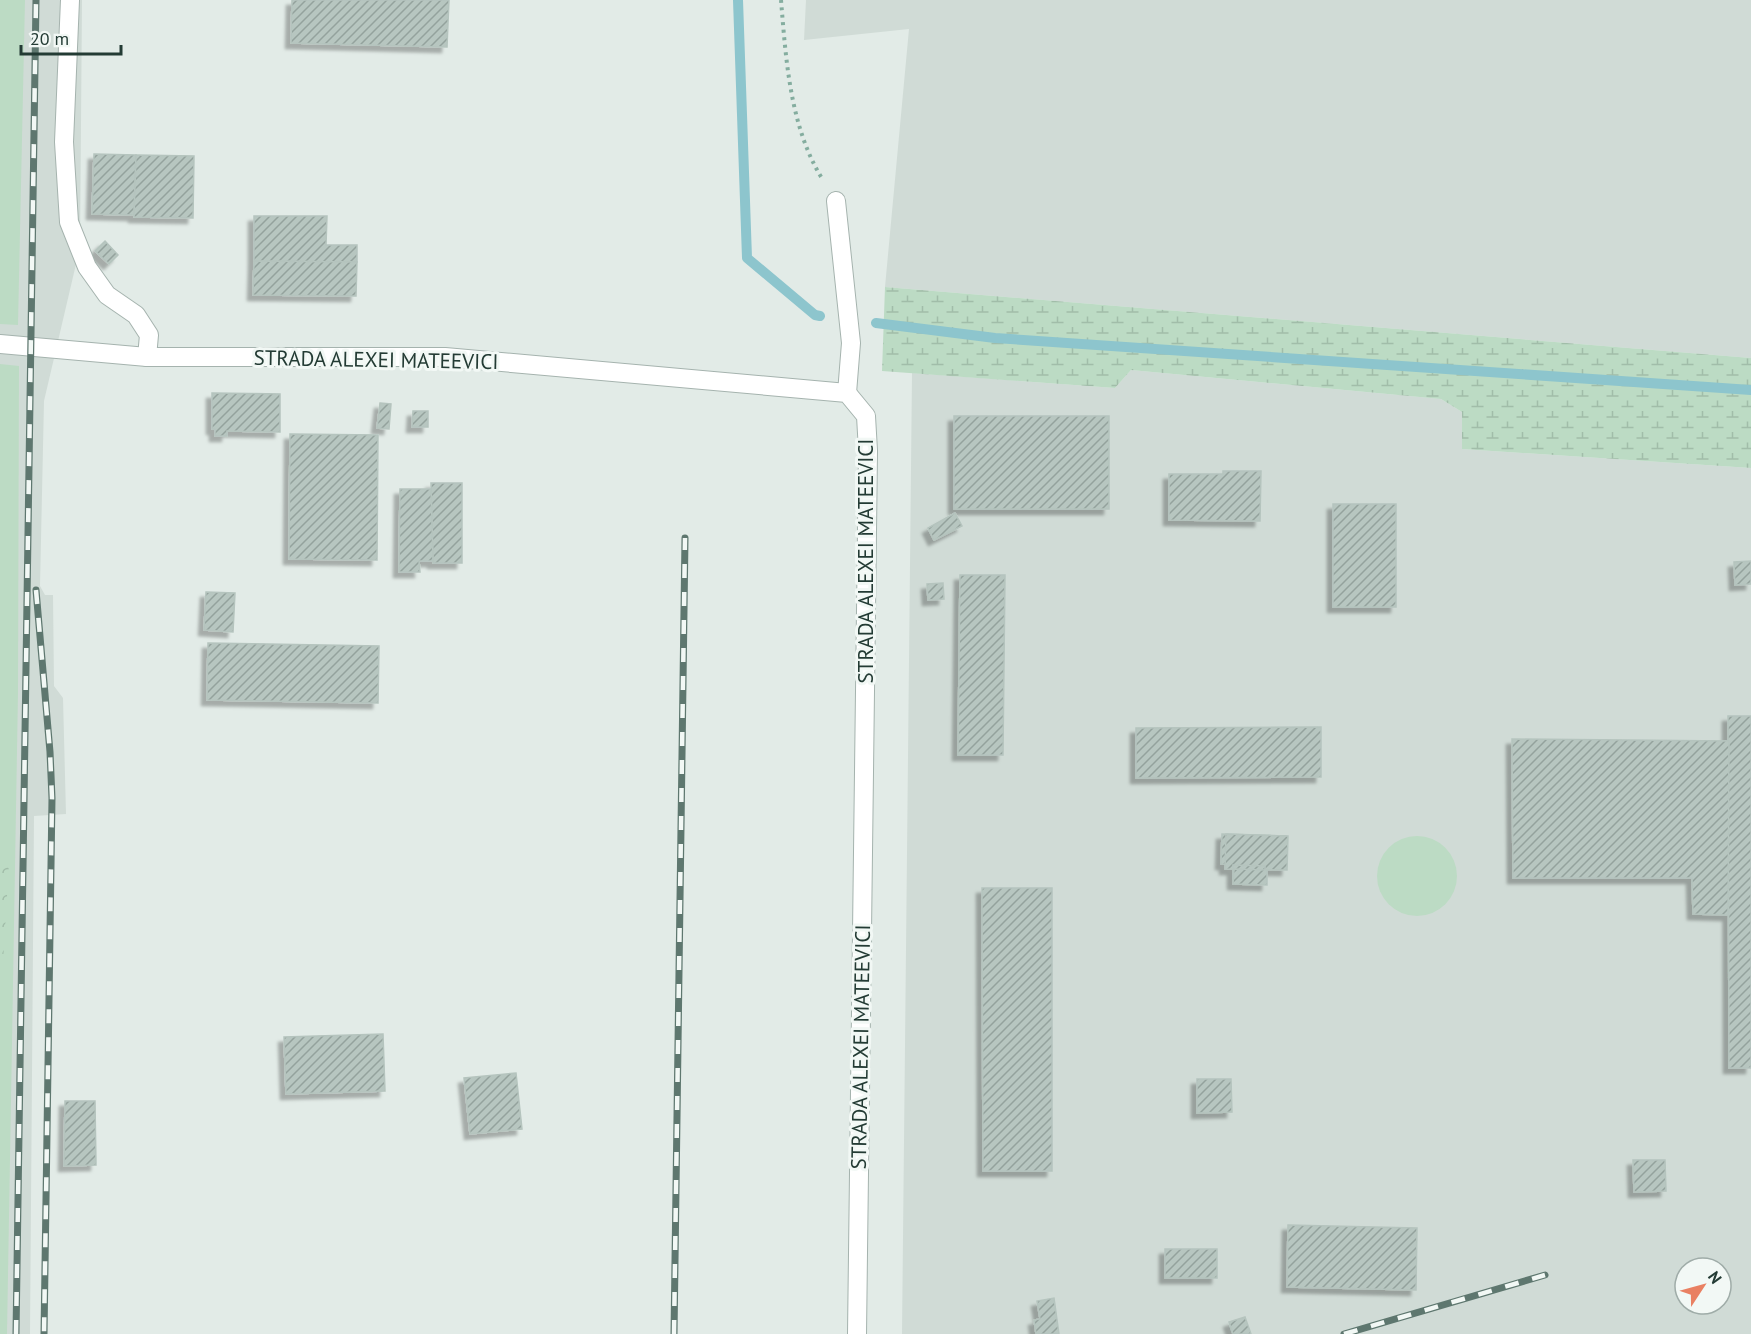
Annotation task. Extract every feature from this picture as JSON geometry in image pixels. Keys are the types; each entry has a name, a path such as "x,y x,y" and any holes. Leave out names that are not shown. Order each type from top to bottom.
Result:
{"street":[{"path":"70,0 64,142 69,222 87,267 107,295 136,315 149,335 147,357"},
{"path":"836,201 851,343 847,393"},
{"name":"STRADA ALEXEI MATEEVICI","path":"0,344 147,357 445,357 847,393 866,416 868,451 856,1334"}],"path":[{"path":"781,0 787,72 809,158 836,201"}],"shaded area":[{"path":"0,0 82,0 80,247 44,401 40,586 45,595 53,595 54,686 63,698 66,814 34,816 30,1334 0,1334"},
{"path":"806,0 1751,0 1751,358 885,287 909,29 804,40"},
{"path":"1131,370 1441,399 1462,412 1462,449 1751,468 1751,1334 902,1334 912,373 1115,388"}],"green space":[{"path":"0,0 25,0 18,325 0,324"},
{"path":"885,287 1751,358 1751,468 1462,449 1462,412 1441,399 1131,370 1115,388 882,371"},
{"path":"0,364 19,366 18,693 7,1334 0,1334"},
{"path":"1417,836 1432,839 1445,848 1454,861 1457,876 1454,891 1445,904 1432,913 1417,916 1402,913 1389,904 1380,891 1377,876 1380,861 1389,848 1402,839"},
{"path":"0,844 9,862 0,1013"}],"building":[{"path":"292,0 449,0 447,47 291,43"},
{"path":"94,154 136,155 134,215 92,214"},
{"path":"136,155 194,156 193,218 134,217"},
{"path":"254,216 327,216 326,245 357,245 357,262 254,261"},
{"path":"105,241 118,255 109,264 95,251"},
{"path":"254,261 357,262 356,296 253,295"},
{"path":"212,393 280,394 280,432 227,431 227,436 215,436 215,429 212,429"},
{"path":"380,403 391,404 389,429 377,428"},
{"path":"413,411 428,411 428,427 412,427"},
{"path":"954,416 1109,416 1109,509 954,509"},
{"path":"290,434 378,435 377,560 289,559"},
{"path":"1223,471 1261,471 1260,521 1169,520 1169,474 1223,474"},
{"path":"431,483 462,483 462,563 433,563"},
{"path":"400,489 431,489 433,561 419,561 420,572 399,572"},
{"path":"1333,504 1396,504 1396,607 1333,607"},
{"path":"955,513 962,526 934,540 928,528"},
{"path":"1751,561 1751,584 1735,585 1734,562"},
{"path":"960,575 1005,575 1003,755 958,755"},
{"path":"943,583 944,599 928,600 927,584"},
{"path":"206,592 235,593 233,632 204,630"},
{"path":"208,643 379,646 378,703 207,700"},
{"path":"1728,716 1751,716 1751,1068 1729,1068"},
{"path":"1321,727 1321,777 1136,778 1136,728"},
{"path":"1512,739 1729,741 1728,915 1693,914 1692,878 1513,878"},
{"path":"1222,834 1286,836 1285,866 1221,864"},
{"path":"1226,834 1288,836 1287,870 1225,869"},
{"path":"1233,865 1265,866 1265,881 1233,880"},
{"path":"1234,869 1267,870 1267,885 1233,884"},
{"path":"982,888 1052,888 1052,1171 983,1171"},
{"path":"383,1034 385,1091 286,1094 284,1037"},
{"path":"516,1073 522,1129 470,1134 464,1078"},
{"path":"1197,1079 1231,1079 1232,1112 1197,1113"},
{"path":"65,1101 95,1101 96,1165 64,1166"},
{"path":"1633,1160 1665,1160 1666,1191 1634,1192"},
{"path":"1288,1225 1417,1228 1416,1290 1287,1287"},
{"path":"1165,1249 1217,1249 1217,1278 1165,1278"},
{"path":"1054,1298 1059,1334 1036,1334 1034,1320 1040,1319 1037,1301"},
{"path":"1245,1317 1251,1334 1233,1334 1229,1322"}],"waterway":[{"path":"738,0 747,258 815,315 820,316"},
{"path":"876,323 995,338 1751,390"}],"railway":[{"path":"16,1334 36,0"},
{"path":"674,1334 685,538"},
{"path":"36,590 52,798 44,1334"},
{"path":"1344,1334 1545,1275"}]}
